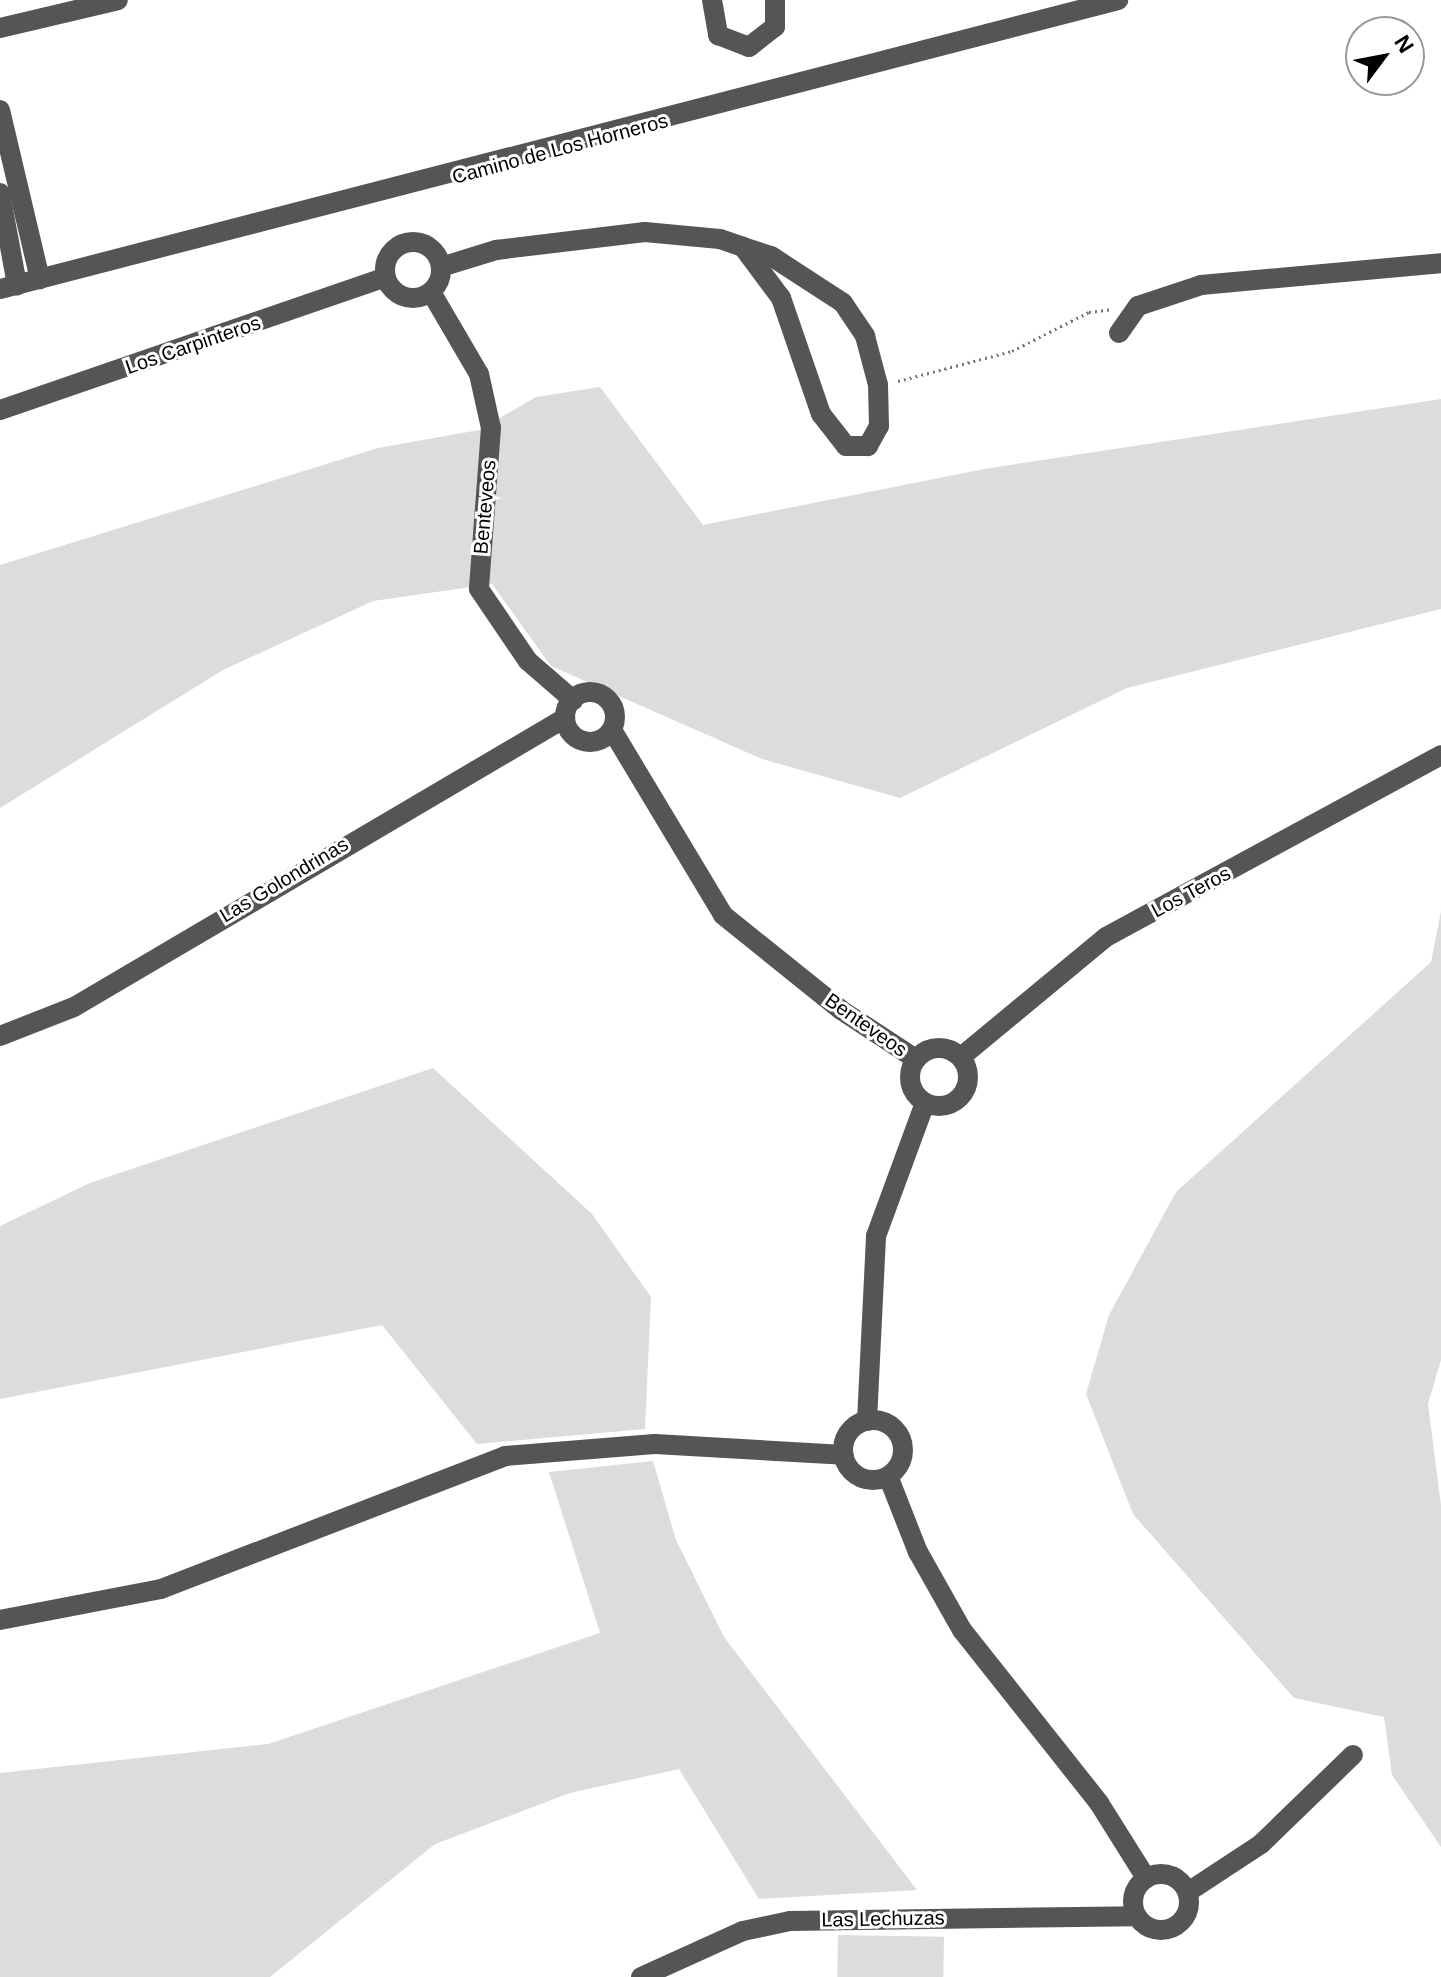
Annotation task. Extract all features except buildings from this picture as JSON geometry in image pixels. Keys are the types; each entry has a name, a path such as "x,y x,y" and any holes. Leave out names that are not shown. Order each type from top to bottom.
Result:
{"street":[{"path":"0,28 118,0"},
{"path":"710,1 718,35 749,47 775,27 775,0"},
{"name":"Camino de Los Horneros","path":"8,287 1118,0"},
{"path":"0,110 40,279"},
{"path":"0,193 8,287"},
{"path":"441,267 496,250 645,232 743,247 843,303 865,336 878,385 879,426 868,446 846,446 821,414 781,298 743,247"},
{"path":"408,242 434,251 441,267 431,292 405,297 386,277 387,259 408,242"},
{"path":"1119,333 1138,306 1201,285 1441,263"},
{"name":"Los Carpinteros","path":"0,410 386,277"},
{"name":"Benteveos","path":"431,292 479,374 491,428 479,589 528,661 569,709 584,742 612,730"},
{"name":"Benteveos","path":"569,709 602,695 613,706 612,730 723,915 841,1010 916,1059"},
{"name":"Las Golondrinas","path":"0,1036 74,1007 569,709"},
{"name":"Los Teros","path":"961,1057 1106,937 1441,755"},
{"path":"938,1047 961,1057 969,1074 960,1099 943,1106 925,1103 910,1078 916,1059 938,1047"},
{"path":"867,1421 876,1236 925,1103"},
{"path":"0,1620 161,1589 505,1456 655,1444 844,1455 861,1477 888,1476 901,1462 899,1435 885,1423 867,1421 851,1430 844,1455"},
{"path":"888,1476 918,1552 962,1630 1099,1803 1146,1878"},
{"path":"1188,1892 1261,1844 1353,1755"},
{"path":"1166,1874 1188,1892 1189,1911 1177,1926 1150,1928 1136,1916 1135,1891 1146,1878 1166,1874"},
{"name":"Las Lechuzas","path":"641,1977 743,1931 790,1921 1136,1916"}],"path":[{"path":"878,385 1012,351 1089,312 1138,306"}],"shaded area":[{"path":"600,387 703,525 984,469 1441,399 1441,609 1127,688 900,798 762,759 551,666 492,584 373,601 223,670 0,808 0,565 378,448 479,430 536,397"},
{"path":"1441,911 1441,1360 1428,1404 1441,1505 1441,1847 1392,1775 1384,1717 1294,1698 1133,1514 1086,1394 1109,1315 1176,1192 1431,962"},
{"path":"433,1068 592,1214 651,1297 645,1429 477,1444 382,1325 0,1399 0,1226 90,1183"},
{"path":"653,1461 676,1540 724,1637 917,1890 759,1899 679,1769 570,1793 435,1844 270,1977 0,1977 0,1773 268,1744 600,1633 549,1472"},
{"path":"838,1935 944,1937 943,1977 837,1977"}]}
